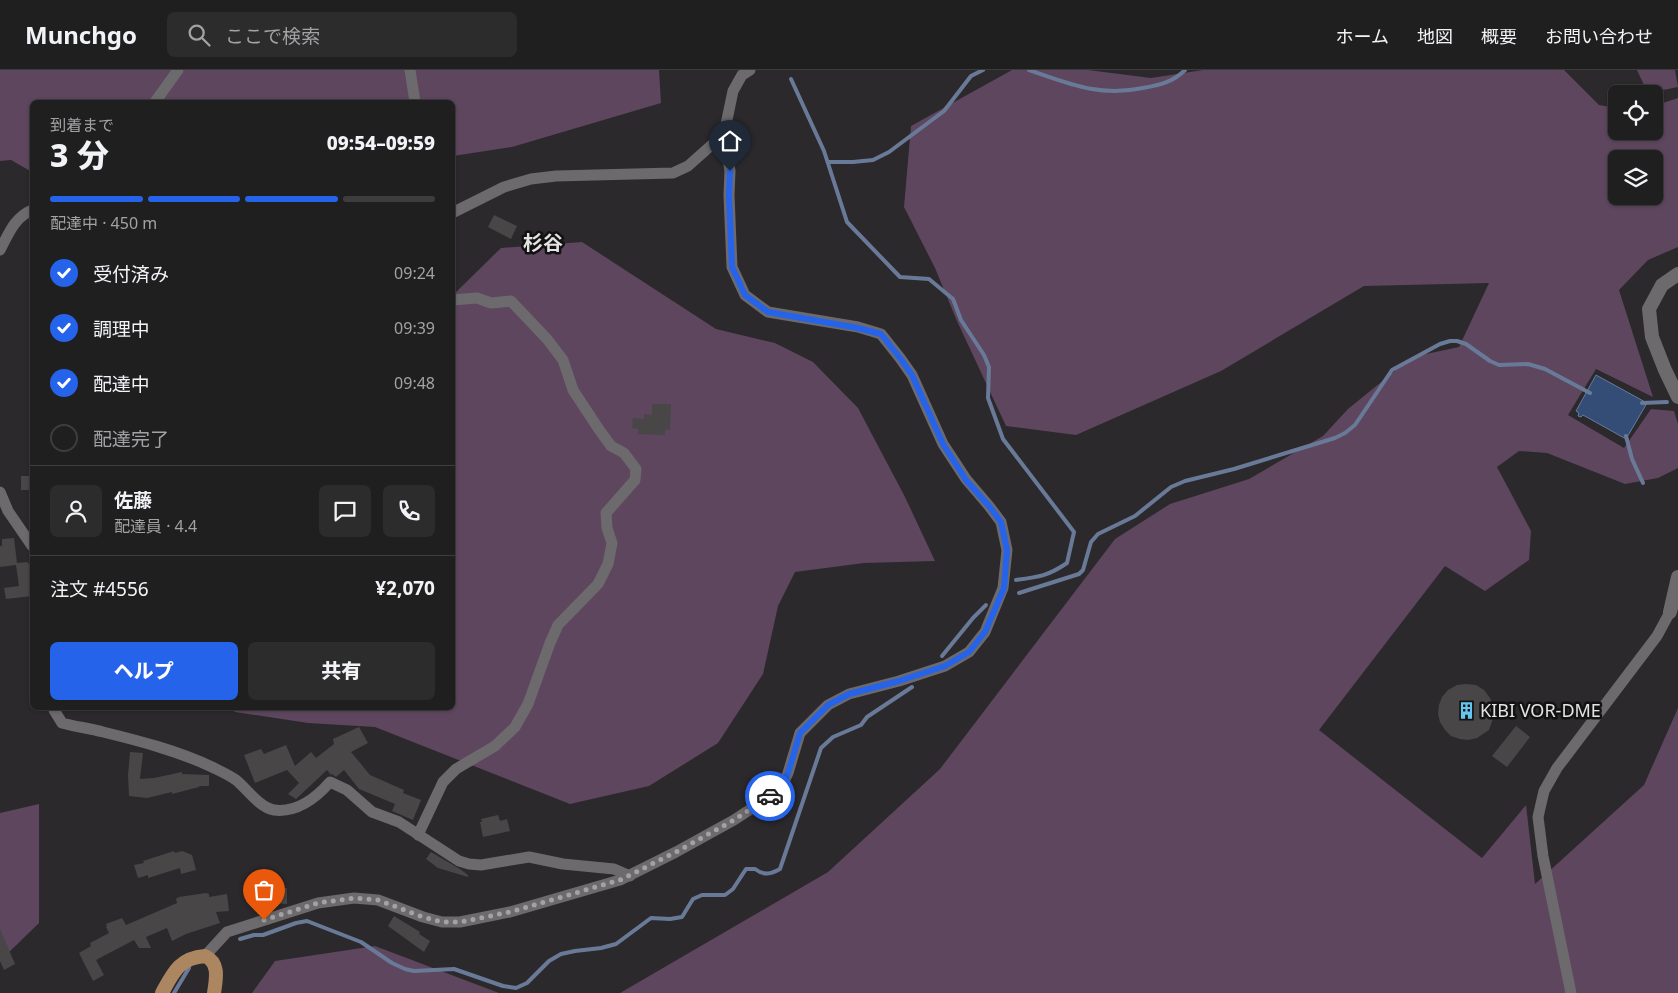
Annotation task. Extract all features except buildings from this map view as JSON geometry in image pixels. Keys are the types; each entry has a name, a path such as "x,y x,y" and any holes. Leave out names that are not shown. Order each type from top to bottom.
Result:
{"main road":[{"path":"162,993 176,968 194,957 204,956 214,962 216,972 214,993"}],"street":[{"path":"156,100 178,70"},
{"path":"410,70 415,100"},
{"path":"204,956 227,932 318,903 354,898 378,900 423,917 442,922 460,922 510,912 630,876 734,820 780,790 788,773 800,733 828,705 849,694 899,681 945,666 969,652 985,632 1004,588 1007,550 1001,522 966,480 943,444 912,375 881,334 768,312 745,295 732,267 730,171 724,134 733,91 744,72"},
{"path":"455,211 504,186 531,179 556,176 673,173 688,166 724,134"},
{"path":"0,250 14,223 23,214 30,211"},
{"path":"1678,274 1662,285 1649,309 1652,337 1664,370 1678,397"},
{"path":"418,834 443,782 456,769 495,746 515,727 528,704 558,625 598,584 608,564 612,543 607,528 606,513 635,480 636,469 624,453 611,446 572,390 563,360 547,339 511,301 491,303 477,298 455,300"},
{"path":"0,492 8,511 30,543"},
{"path":"1570,993 1542,856 1538,817 1544,791 1556,768 1657,636 1670,612 1678,577"},
{"path":"54,710 62,723 136,740 192,758 234,779 264,808 286,810 300,806 318,795 330,782 348,790 372,812 398,822 459,861 481,865 529,857 563,864 614,869 630,876"}],"shaded area":[{"path":"0,70 659,70 661,103 512,147 455,156 455,100 30,100 30,171 11,160 0,161"},
{"path":"1012,70 1088,70 1151,78 1203,70 1564,70 1599,105 1608,107 1608,140 1663,140 1663,103 1678,98 1678,247 1648,260 1619,290 1653,397 1596,369 1568,415 1624,448 1651,409 1674,411 1678,424 1678,468 1658,478 1625,484 1547,453 1519,451 1497,467 1531,531 1529,560 1485,591 1445,566 1319,730 1482,858 1526,805 1535,884 1644,785 1678,708 1678,993 620,993 828,872 940,769 1115,539 1170,504 1249,479 1323,436 1348,409 1412,357 1459,347 1489,283 1364,286 1221,371 1076,435 1006,426 957,321 935,268 904,207 911,126"},
{"path":"1637,70 1675,70 1678,87 1663,90 1663,85 1644,85"},
{"path":"582,242 716,329 775,343 813,362 858,408 904,495 935,561 864,563 795,572 778,606 763,674 718,743 649,786 570,804 375,727 308,723 232,710 455,710 455,293 501,248"},
{"path":"39,804 39,923 0,961 0,813"},
{"path":"375,946 499,993 252,993 275,961"}],"water":[{"path":"1596,375 1647,403 1626,439 1583,415 1581,417 1578,416 1579,413 1576,411"}],"waterway":[{"path":"828,162 873,160 889,152 944,111 971,76 983,70"},
{"path":"1029,70 1085,88 1112,91 1161,84 1171,80 1185,70"},
{"path":"791,79 824,151 847,222 900,277 929,279 953,299 961,320 984,355 989,367 988,398 1003,439 1074,532 1067,563 1043,575 1016,580"},
{"path":"1019,593 1079,574 1083,570 1091,542 1098,534 1135,516 1171,487 1185,481 1234,469 1335,438 1345,433 1355,425 1392,370 1440,344 1457,341 1466,344 1499,365 1528,364 1545,369 1590,393"},
{"path":"1642,403 1667,402"},
{"path":"1626,436 1632,459 1643,483"},
{"path":"942,656 986,605"},
{"path":"240,939 254,935 263,935 307,921 361,942 392,963 405,969 414,971 454,969 503,986 516,988 527,983 549,961 561,954 616,944 651,918 670,919 682,917 693,899 702,895 725,895 733,889 746,869 755,869 761,873 768,874 780,869 821,748 833,737 861,725 867,717 912,687"},
{"path":"174,993 189,968"}],"way so far":[{"path":"264,920 318,903 354,898 378,900 442,922 477,920 510,912 620,880 734,820 770,796"}],"place":[{"name":"KIBI VOR-DME","path":"1466,710"}],"district":[{"name":"杉谷","path":"543,242"}],"route":[{"path":"730,171 730,252 732,267 745,295 768,312 881,334 912,375 943,444 966,480 1001,522 1007,550 1004,588 985,632 969,652 945,666 899,681 849,694 828,705 800,733 788,773 780,790 770,796"}]}
